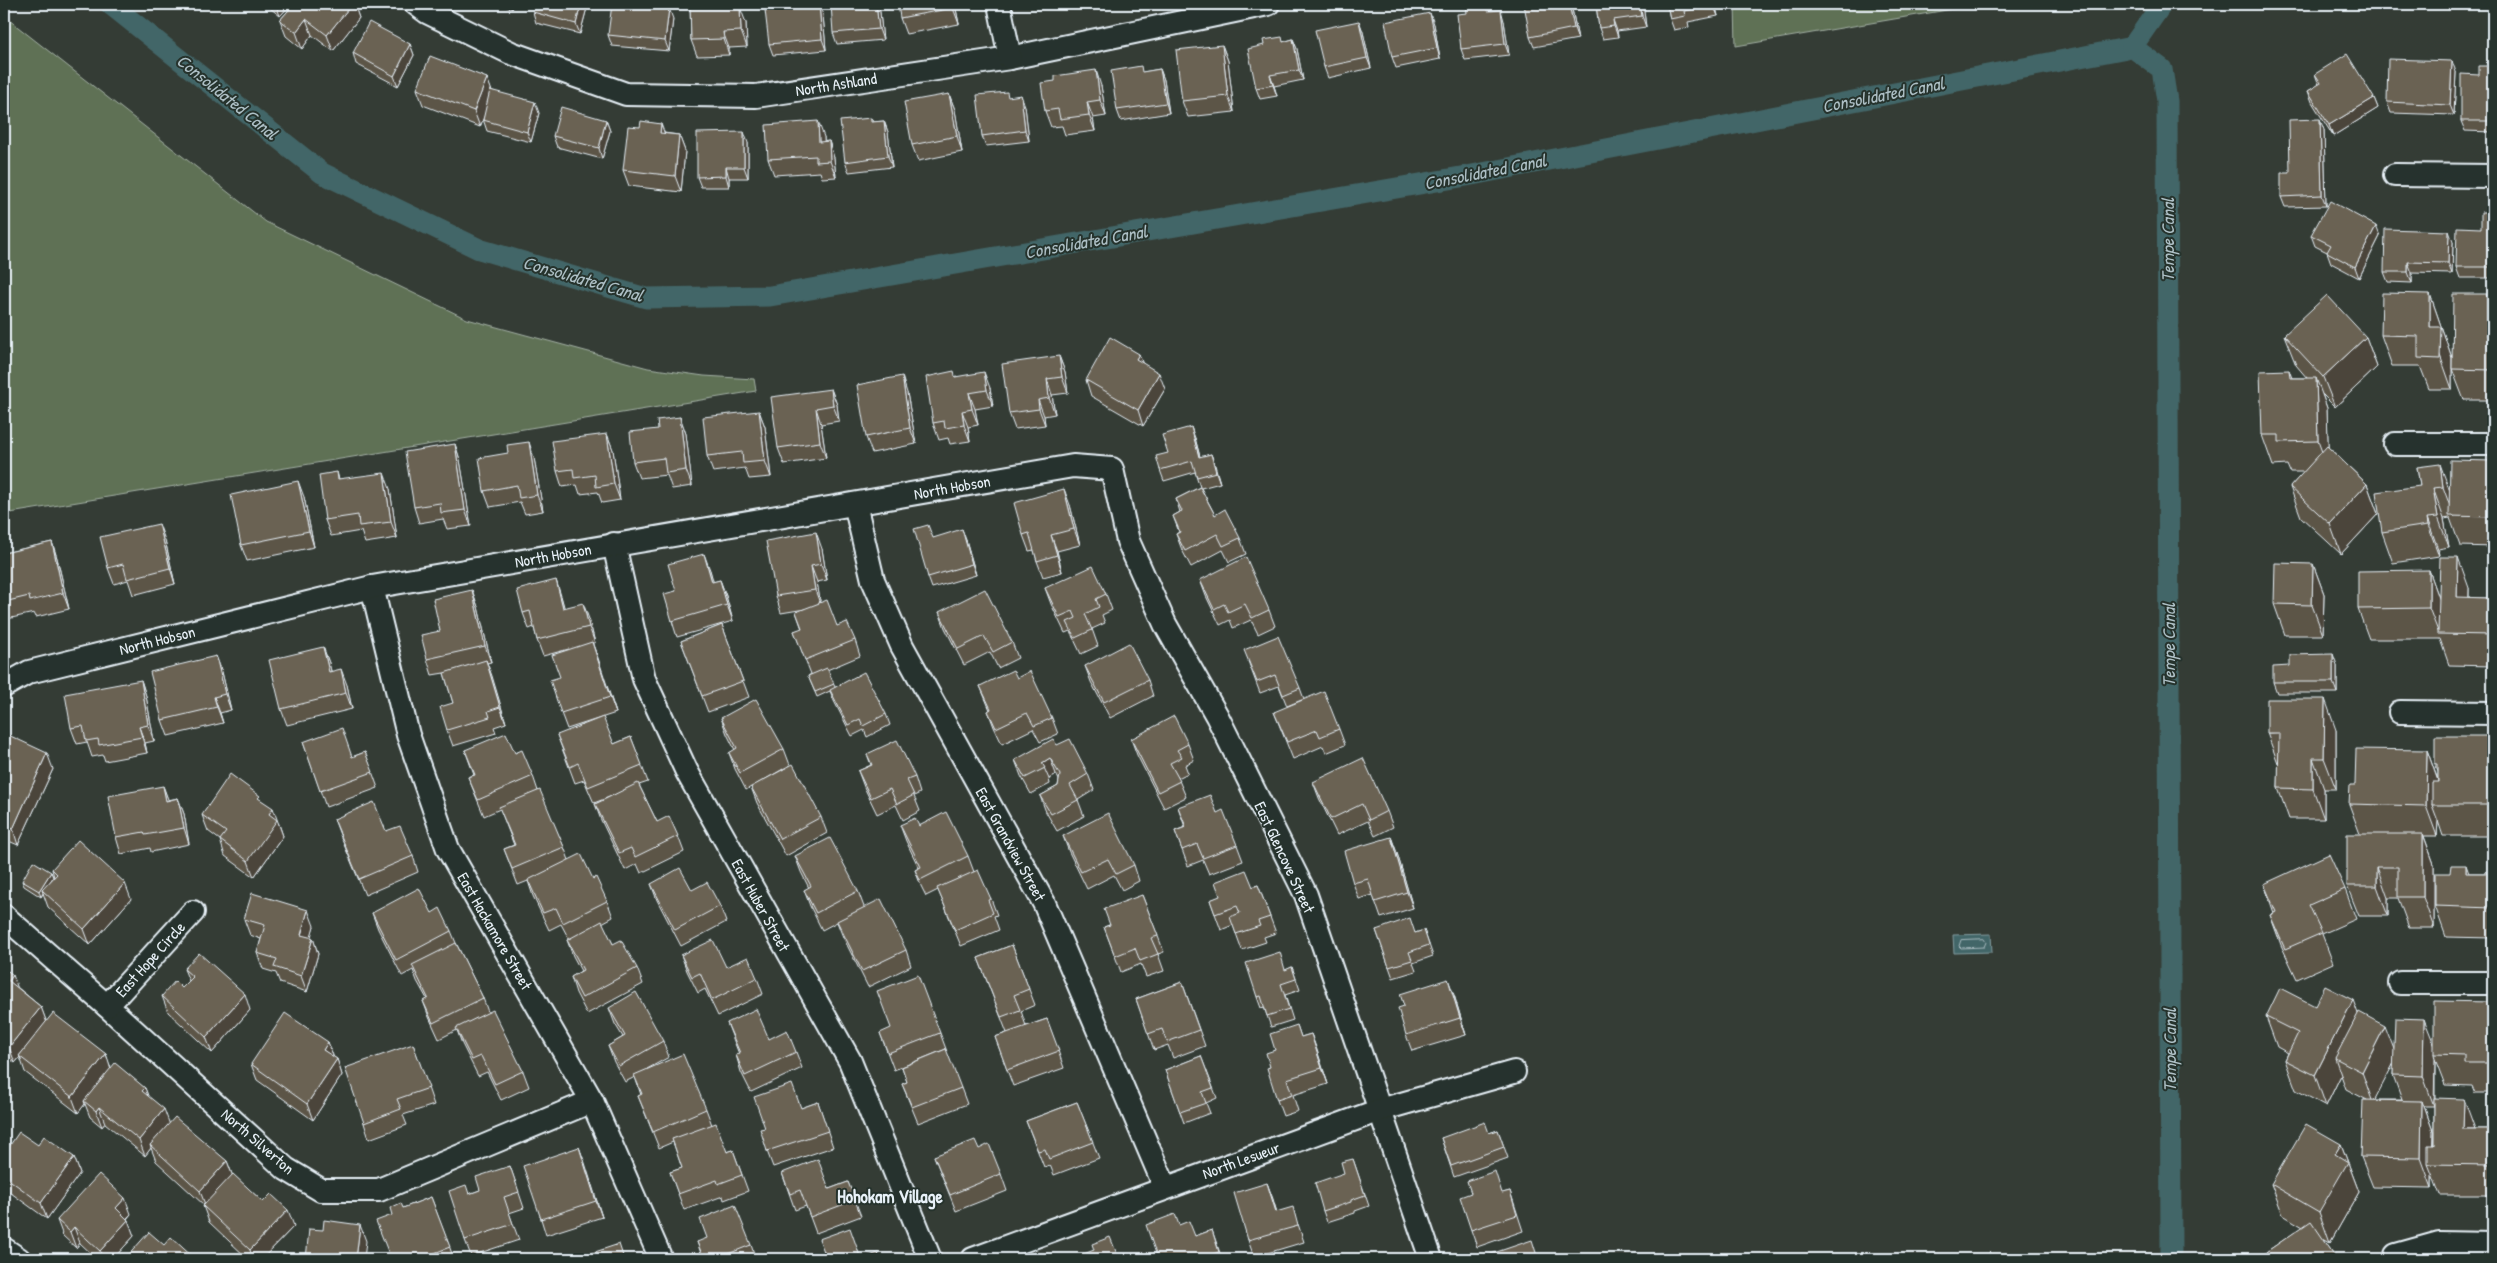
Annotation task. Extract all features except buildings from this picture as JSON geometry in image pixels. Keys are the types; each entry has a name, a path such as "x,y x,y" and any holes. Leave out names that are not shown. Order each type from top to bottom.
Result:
{"street":[{"name":"North Ashland","path":"416,4 427,12 511,53 626,94 756,96 1010,58 1254,5"},
{"path":"999,4 1010,58"},
{"path":"2395,175 2493,176"},
{"path":"2395,444 2493,444"},
{"name":"North Hobson","path":"4,686 29,672 372,587 1073,466 1112,468"},
{"name":"East Glencove Street","path":"1112,468 1128,541 1165,624 1217,716 1306,895 1432,1259"},
{"name":"East Grandview Street","path":"855,504 873,580 902,646 1044,903 1165,1187"},
{"name":"East Huber Street","path":"614,544 644,679 687,772 850,1061 930,1259"},
{"name":"East Hackamore Street","path":"372,587 408,735 448,849 592,1101 661,1259"},
{"path":"2400,712 2493,713"},
{"name":"East Hope Circle","path":"107,1006 193,912"},
{"name":"North Silverton","path":"4,916 107,1006 286,1169 321,1190 379,1190 592,1101"},
{"path":"2400,983 2493,983"},
{"name":"North Lesueur","path":"973,1259 1165,1187 1380,1110 1514,1072"},
{"path":"2396,1255 2439,1243 2493,1244"},
{"path":"4,1249 19,1259"}],"green space":[{"path":"1735,4 1982,4 1736,46"},
{"path":"4,16 266,222 467,319 648,368 704,376 754,379 756,391 4,514"}],"water":[{"path":"1991,934 1992,952 1954,953 1953,935"}],"waterway":[{"name":"Consolidated Canal","path":"110,4 322,173 479,249 646,298 770,296 1472,175 2132,47"},
{"path":"2132,47 2162,4"},
{"name":"Tempe Canal","path":"2132,47 2162,69 2167,101 2171,1259"}],"district":[{"name":"Hohokam Village","path":"890,1197"}]}
